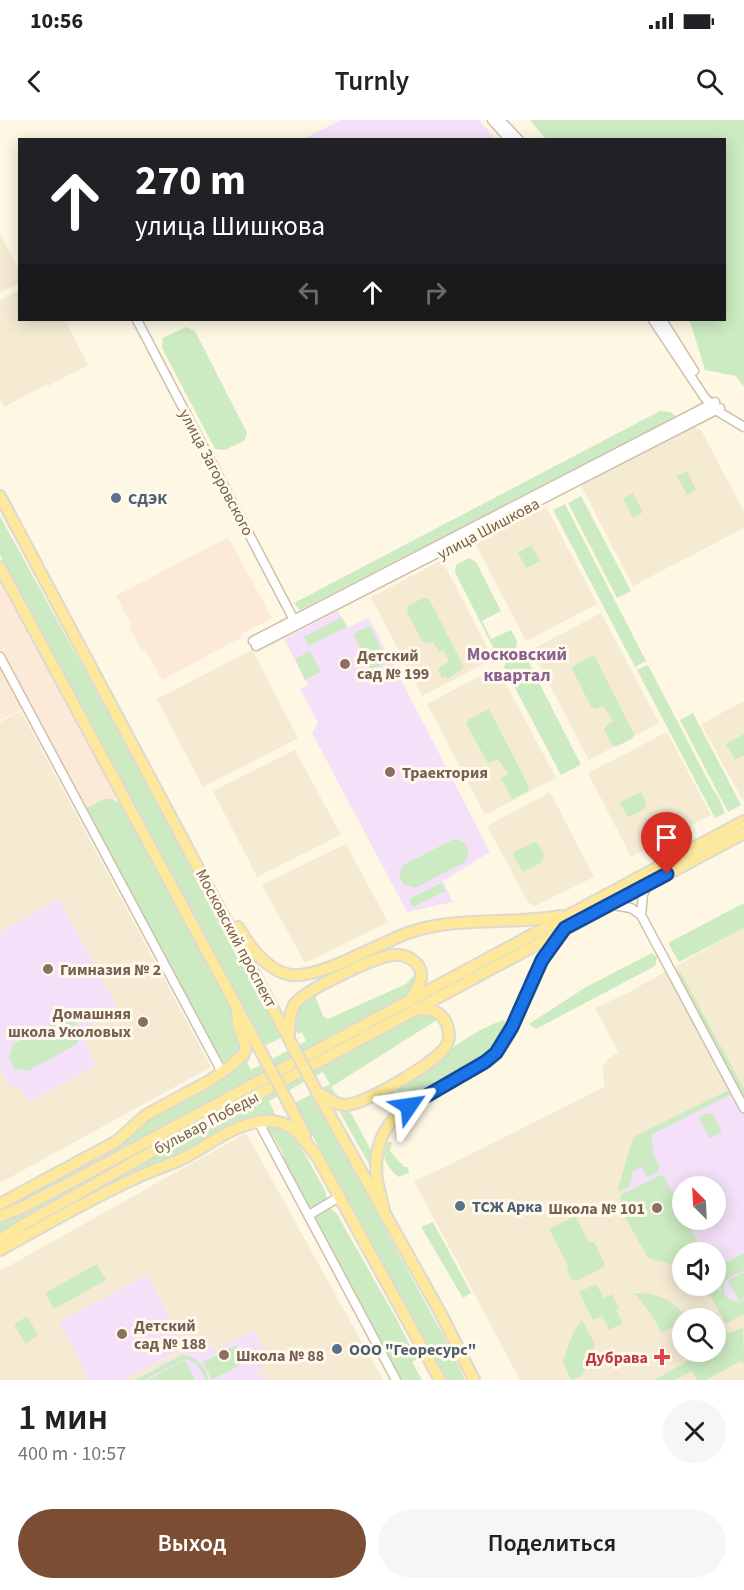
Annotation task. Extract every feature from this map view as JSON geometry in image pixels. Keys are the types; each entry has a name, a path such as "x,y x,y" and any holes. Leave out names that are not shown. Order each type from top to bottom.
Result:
{"main road":[{"name":"Московский проспект","path":"0,496 317,1092 441,1314 474,1380"},
{"name":"Московский проспект","path":"0,567 237,1004 316,1156 440,1380"},
{"path":"412,1005 610,905 741,829"},
{"path":"412,1005 571,914 741,829"},
{"path":"197,864 219,892 253,949 271,966 289,974 307,975 316,972 423,929 447,925 551,918 571,914"},
{"path":"386,1216 377,1179 376,1163 381,1140 389,1122 414,1102 485,1062 496,1053 512,1027 542,960 565,928"},
{"path":"288,1037 292,1010 302,997 345,974 384,957 402,956 410,958 417,964 421,972 421,979 412,1005"},
{"path":"0,1204 117,1141 146,1115 211,1080 240,1058 246,1048 246,1042 238,1024 237,1004"},
{"path":"317,1092 335,1103 354,1105 389,1087 439,1054 448,1042 450,1034 446,1021 441,1015 431,1010 412,1005"},
{"name":"бульвар Победы","path":"0,1216 21,1208 77,1179 308,1055 412,1005"},
{"name":"бульвар Победы","path":"0,1240 26,1223 412,1005"},
{"path":"0,1250 120,1185 179,1160 258,1121 286,1124 298,1133 316,1156"}],"street":[{"path":"492,120 508,138"},
{"path":"500,120 517,138"},
{"name":"улица Загоровского","path":"138,321 294,620"},
{"path":"654,321 715,406 744,427"},
{"path":"663,321 715,406 744,421"},
{"name":"улица Шишкова","path":"715,406 255,644 294,620 715,406"},
{"path":"0,657 222,1072"},
{"path":"641,915 643,894 648,884"},
{"path":"610,905 621,904 641,915 744,1108"},
{"path":"258,1121 396,1380"},
{"path":"309,1215 339,1197"}],"shaded area":[{"path":"341,120 479,120 495,138 305,138"},
{"path":"0,234 18,268 18,284 0,293"},
{"path":"18,291 18,321 66,321 88,365 4,407 0,399 0,300"},
{"path":"695,427 701,430 744,512 744,528 633,586 581,486"},
{"path":"546,506 597,604 526,641 475,543"},
{"path":"228,537 272,618 241,634 242,637 162,680 145,649 142,650 116,596"},
{"path":"442,560 493,659 422,696 371,597"},
{"path":"0,575 76,718 80,731 119,796 79,817 23,709 0,720"},
{"name":"Траектория","path":"338,611 347,628 369,618 490,852 443,881 453,902 407,912 312,733 318,723 300,689 308,685 284,639"},
{"path":"601,613 659,723 589,760 531,650"},
{"path":"252,650 298,738 203,787 157,699"},
{"path":"497,667 556,778 485,815 427,704"},
{"path":"744,701 744,798 742,799 701,724"},
{"path":"21,711 211,1067 0,1183 0,722"},
{"path":"667,732 711,815 631,857 588,773"},
{"path":"295,750 341,835 257,877 213,791"},
{"path":"550,792 594,877 535,906 528,902 487,826"},
{"path":"346,844 388,922 305,963 262,885"},
{"name":"Гимназия № 2","path":"59,899 117,1007 92,1021 85,1044 96,1066 28,1102 19,1086 10,1087 0,1068 0,932"},
{"path":"744,928 744,1380 520,1380 414,1181 604,1087 603,1066 618,1052 595,1008 627,993"},
{"name":"Школа № 101","path":"728,1093 732,1100 735,1099 744,1117 744,1314 726,1324 726,1308 722,1308 719,1296 726,1296 726,1242 672,1242 672,1250 623,1187 649,1133"},
{"path":"246,1133 383,1380 0,1380 0,1271"},
{"name":"Детский сад № 188","path":"147,1275 185,1347 122,1380 90,1380 59,1322"},
{"name":"Школа № 88","path":"254,1330 269,1358 256,1377 265,1373 269,1380 134,1380 207,1339 214,1351"}],"green space":[{"path":"530,120 744,120 744,387 736,376 705,370 689,321 726,321 726,138 545,138"},
{"path":"186,327 195,331 247,433 245,440 225,450 215,449 162,348 163,338"},
{"path":"660,411 671,412 676,417 300,610 294,603"},
{"path":"687,471 696,490 687,495 677,476"},
{"path":"633,493 643,512 633,518 623,499"},
{"path":"581,496 631,591 617,598 568,503"},
{"path":"565,504 646,661 635,667 553,510"},
{"path":"0,516 285,1036 262,1047 0,555"},
{"path":"531,545 540,561 526,568 518,553"},
{"path":"469,558 476,562 501,611 482,621 491,639 511,630 517,641 516,648 503,655 495,651 455,572 456,565"},
{"path":"423,598 429,599 463,665 463,669 447,679 446,676 442,678 438,669 449,661 444,650 439,652 433,642 422,641 407,612 408,606"},
{"path":"342,617 347,627 308,646 304,637"},
{"path":"370,626 388,662 371,670 353,634"},
{"path":"310,651 321,672 305,680 295,659"},
{"path":"517,654 523,654 526,657 580,763 561,775 504,667 506,661"},
{"path":"594,655 634,734 633,738 616,747 612,745 604,730 613,721 603,706 596,709 591,707 571,667"},
{"path":"648,665 719,798 725,813 715,818 637,670"},
{"path":"489,709 529,787 528,791 512,799 501,778 508,774 498,759 487,762 466,723 469,719"},
{"path":"693,713 741,805 728,812 680,720"},
{"path":"744,734 744,755 735,760 726,744"},
{"path":"641,792 646,802 644,809 628,817 620,802"},
{"path":"104,799 112,799 119,803 142,836 237,1004 246,1048 222,1072 83,810"},
{"path":"733,831 735,834 92,1179 0,1232 0,1220"},
{"path":"456,839 468,848 465,862 415,888 403,884 399,875 403,865"},
{"path":"534,842 538,843 544,855 541,863 523,872 513,855 514,852"},
{"path":"441,883 446,891 413,907 409,899"},
{"path":"744,903 744,928 679,962 668,943"},
{"path":"652,953 657,957 655,966 536,1029 529,1024 586,987"},
{"path":"680,971 744,1089 744,1108 702,1028 694,1026 671,983 673,975"},
{"path":"416,973 415,983 408,995 45,1192 0,1212 0,1208 248,1056 250,1059 247,1062 251,1070 306,1041 302,1032 298,1034 292,1022 295,1011 314,993 323,1016 328,1019 406,984"},
{"path":"421,1012 440,1018 331,1087 340,1100 328,1094 324,1087 330,1084 323,1072 269,1101 277,1118 254,1118 241,1123 1,1246 28,1226"},
{"path":"64,1018 75,1022 81,1033 77,1044 28,1071 14,1068 9,1057 13,1044"},
{"path":"504,1020 509,1028 493,1053 419,1094 407,1090 398,1092 398,1088 406,1081 419,1077 458,1044 480,1030"},
{"path":"727,1091 730,1095 651,1135 654,1156 660,1167 658,1172 647,1177 642,1167 633,1172 630,1186 620,1191 618,1189 633,1137"},
{"path":"312,1094 449,1346 465,1380 446,1380 439,1370 295,1103"},
{"path":"341,1108 351,1113 373,1154 370,1166 338,1109"},
{"path":"707,1113 713,1114 722,1132 709,1138 699,1117"},
{"path":"264,1125 284,1127 295,1137 326,1192 326,1200 309,1209 281,1160 284,1156 272,1134 264,1129"},
{"path":"388,1142 392,1142 390,1151 404,1167 408,1167 409,1173 399,1177 388,1165 384,1149"},
{"path":"660,1175 664,1176 672,1192 672,1230 691,1230 698,1242 672,1242 672,1264 648,1258 620,1208 621,1195"},
{"path":"329,1207 337,1214 397,1320 417,1359 412,1362 422,1380 399,1380 312,1216"},
{"path":"575,1216 589,1242 594,1242 604,1262 604,1267 577,1281 572,1280 567,1270 568,1266 549,1229"},
{"path":"433,1222 471,1293 463,1298 421,1227"},
{"path":"744,1253 744,1271 726,1281 726,1263"},
{"path":"97,1264 106,1280 54,1309 45,1293"},
{"path":"744,1272 744,1298 739,1301 728,1281"},
{"path":"596,1284 604,1298 612,1294 619,1308 616,1310 623,1323 609,1330 602,1316 593,1320 579,1292"},
{"path":"634,1293 664,1298 679,1308 672,1308 672,1328 662,1333 652,1315"},
{"path":"726,1295 731,1300 744,1300 744,1314 726,1324 726,1308 717,1308 710,1296"},
{"path":"27,1316 38,1335 26,1344 14,1325"},
{"path":"582,1320 595,1344 582,1375 571,1380 563,1361 574,1331"},
{"path":"743,1328 744,1363 741,1361 706,1380 697,1380 692,1371 675,1380 654,1380 687,1362 726,1362 726,1332"},
{"path":"236,1345 245,1362 212,1380 203,1362"},
{"path":"182,1355 192,1357 200,1363 209,1380 205,1380 195,1364 185,1359 144,1380 135,1380"},
{"path":"185,1360 195,1380 148,1380"}],"place":[{"name":"СДЭК","path":"116,498"},
{"name":"Детский сад № 199","path":"345,664"},
{"name":"Траектория","path":"390,772"},
{"name":"Гимназия № 2","path":"48,969"},
{"name":"Домашняя школа Уколовых","path":"143,1022"},
{"name":"ТСЖ Арка","path":"460,1206"},
{"name":"Школа № 101","path":"657,1208"},
{"name":"Детский сад № 188","path":"122,1334"},
{"name":"ООО \"Георесурс\"","path":"337,1349"},
{"name":"Школа № 88","path":"224,1355"},
{"name":"Дубрава","path":"662,1357"}],"district":[{"name":"Московский квартал","path":"517,664"}],"route":[{"path":"409,1106 485,1062 496,1053 512,1027 542,960 565,928 667,874"}]}
